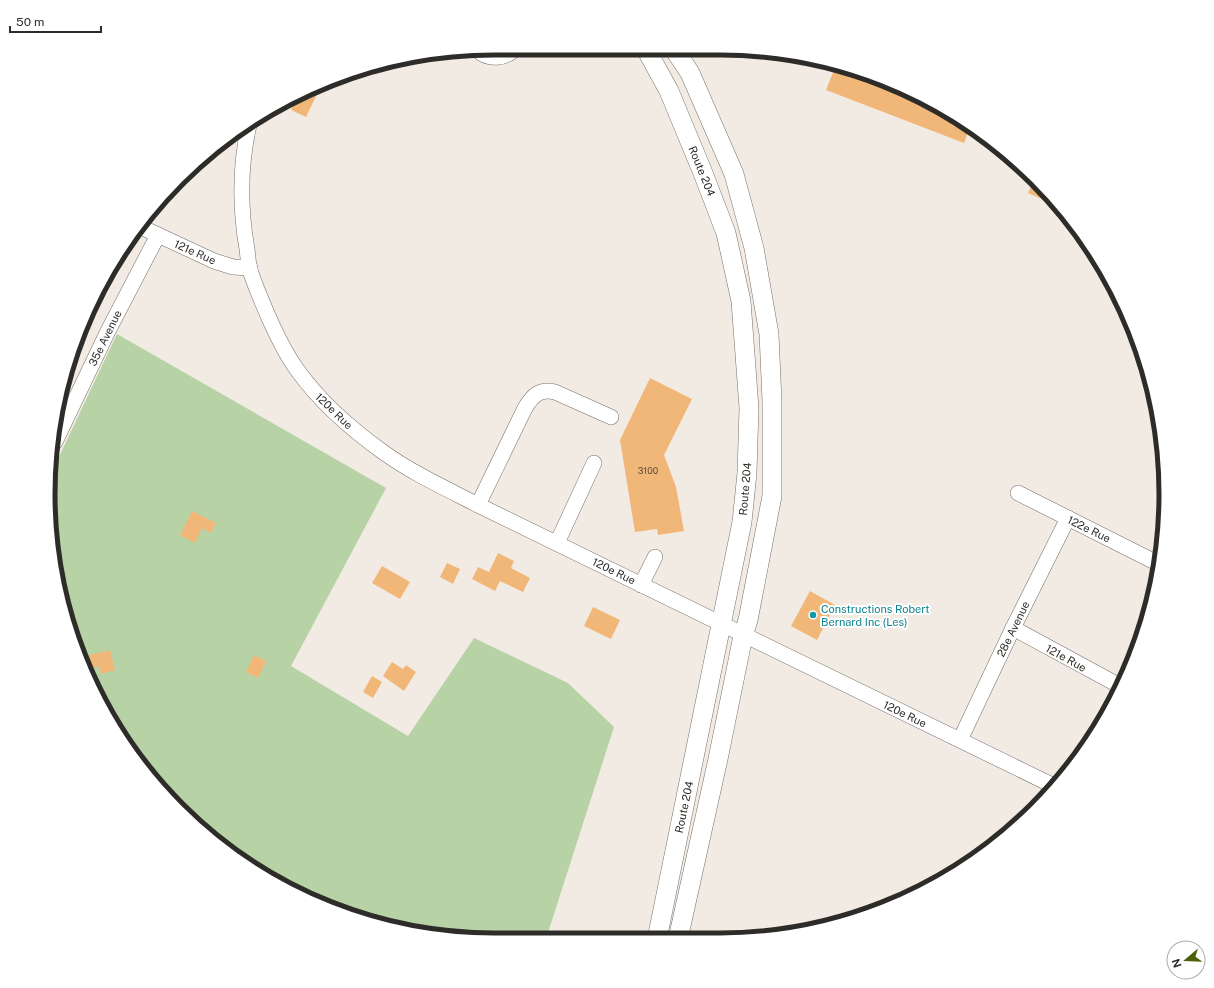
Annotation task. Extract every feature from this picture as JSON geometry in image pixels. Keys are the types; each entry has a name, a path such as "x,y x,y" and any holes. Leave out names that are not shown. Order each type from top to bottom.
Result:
{"main road":[{"name":"Route 204","path":"649,55 669,91 704,173 726,233 741,301 748,408 747,473 742,522 722,625 657,933"},
{"name":"Route 204","path":"678,55 690,73 734,174 754,248 769,334 772,401 772,496 748,620 743,636 718,759 679,933"}],"street":[{"path":"485,55 494,58 507,55"},
{"path":"248,130 244,158 242,223 250,268"},
{"name":"121e Rue","path":"145,228 214,261 233,267 250,268"},
{"name":"35e Avenue","path":"60,432 108,331 158,235"},
{"name":"120e Rue","path":"250,268 261,301 277,337 297,370 322,400 353,429 384,453 433,482 478,505 743,636 1049,784"},
{"path":"478,505 525,408 532,398 541,392 547,390 555,392 611,417"},
{"path":"557,543 594,463"},
{"name":"122e Rue","path":"1018,493 1154,561"},
{"name":"28e Avenue","path":"960,740 1013,628 1068,518"},
{"path":"641,585 655,557"},
{"name":"121e Rue","path":"1013,628 1116,684"}],"green space":[{"path":"117,334 386,488 291,666 408,736 474,638 568,683 614,727 548,933 465,932 437,929 408,925 353,910 300,888 250,859 205,824 184,804 164,783 129,738 114,714 88,662 78,635 63,580 56,523 56,463"}],"building":[{"path":"834,70 888,88 914,100 968,132 964,143 826,90"},
{"path":"318,92 306,117 291,110 294,104"},
{"path":"1031,186 1046,201 1028,193"},
{"path":"650,378 692,399 664,455 676,487 684,531 658,535 657,529 635,532 620,440"},
{"path":"192,511 216,523 211,533 202,528 195,543 180,535"},
{"path":"498,553 514,561 511,568 530,578 523,592 500,581 495,591 472,579 478,567 489,572"},
{"path":"447,563 460,569 453,584 440,577"},
{"path":"382,566 410,582 400,599 372,583"},
{"name":"Constructions Robert Bernard Inc (Les)","path":"810,591 835,605 817,640 791,626"},
{"path":"593,607 620,620 611,639 584,626"},
{"path":"110,650 115,670 101,674 99,666 91,668 86,656"},
{"path":"254,655 266,661 258,678 246,672"},
{"path":"392,662 403,669 406,665 416,672 404,691 383,676"},
{"path":"372,676 382,682 373,698 363,692"}],"place":[{"name":"Constructions Robert Bernard Inc (Les)","path":"813,615"}]}
